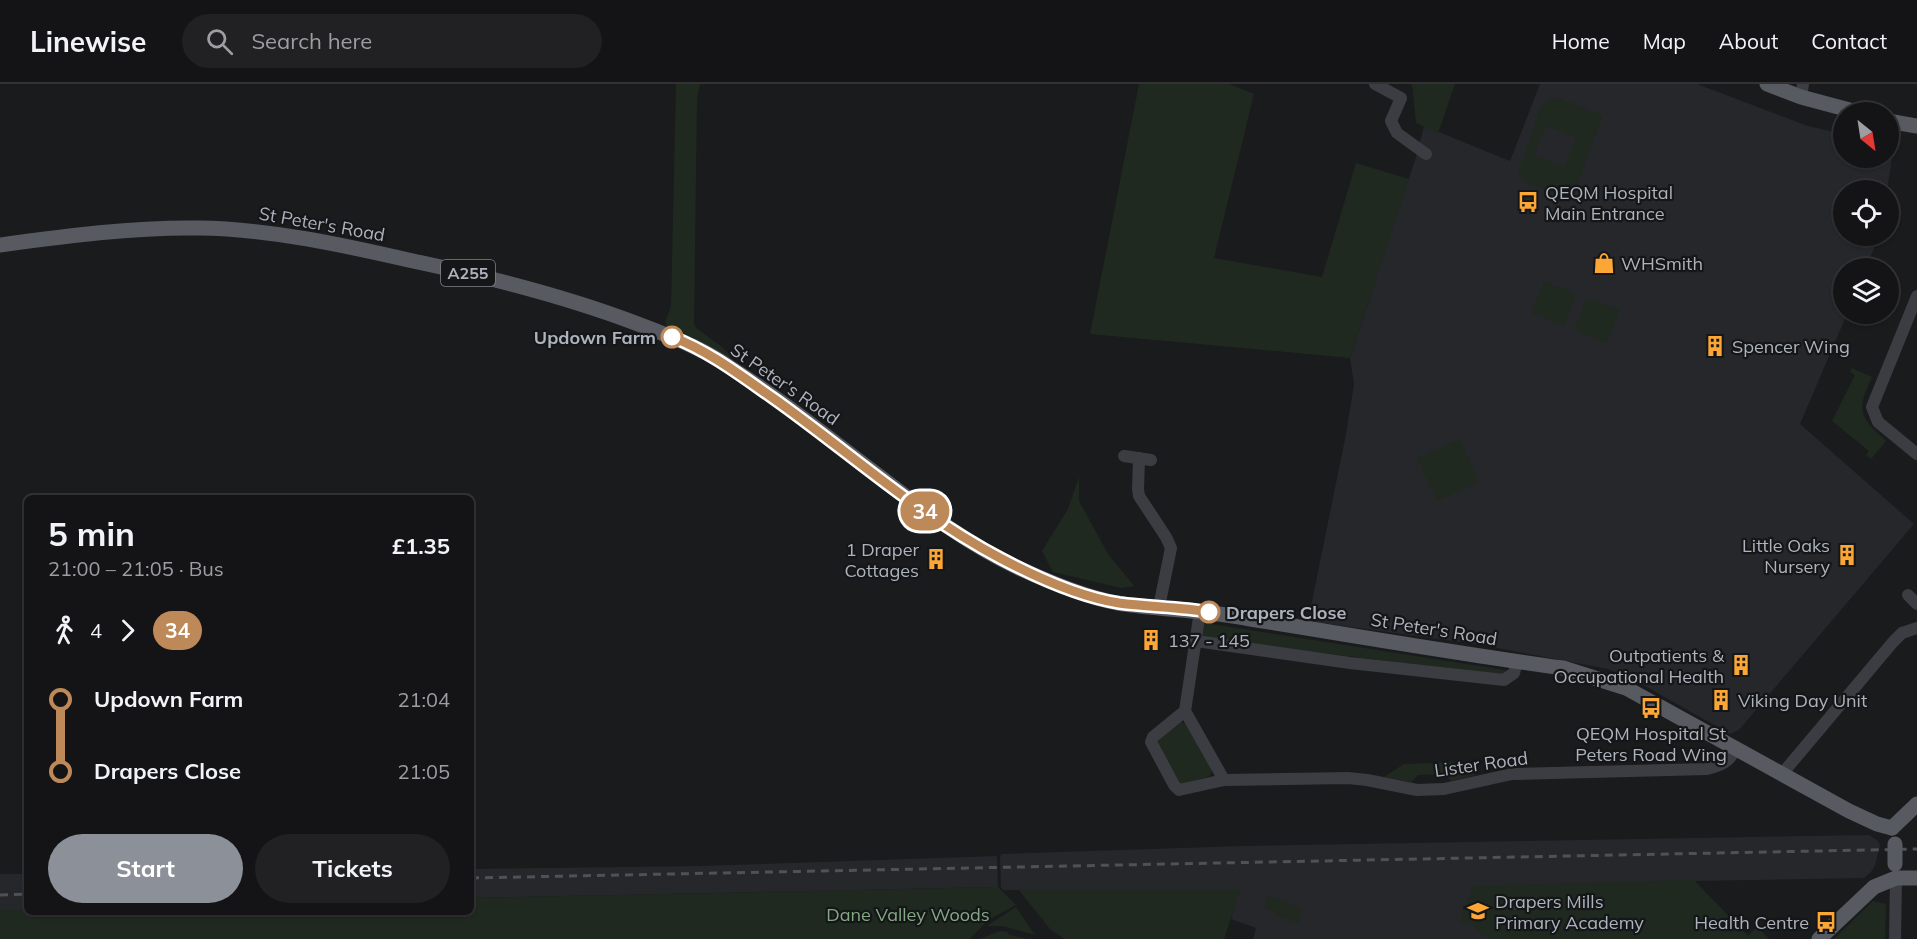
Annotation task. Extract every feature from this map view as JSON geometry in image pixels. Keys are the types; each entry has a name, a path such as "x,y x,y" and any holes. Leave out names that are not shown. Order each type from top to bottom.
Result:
{"main road":[{"path":"1767,84 1802,90 1833,102"},
{"path":"1899,123 1917,126"},
{"name":"St Peter's Road","path":"0,245 151,229 202,228 248,231 360,249 417,261 515,284 586,305 690,344 728,365 909,500 998,558 1022,570 1078,591 1116,602 1200,611 1563,668 1626,688 1855,814 1892,828"},
{"path":"1896,871 1892,828 1917,804"},
{"path":"1896,871 1917,878"},
{"path":"1819,939 1874,887 1896,871"}],"street":[{"path":"1375,84 1401,98 1391,121 1397,133 1426,154"},
{"path":"1917,296 1872,407 1878,422 1917,454"},
{"path":"1124,456 1145,459 1138,480 1139,496 1171,548 1160,607"},
{"path":"1908,595 1917,604"},
{"path":"1200,611 1185,711 1224,780"},
{"path":"1782,774 1893,642 1902,633 1917,628"},
{"name":"St Peter's Road","path":"1196,641 1350,663 1504,680 1514,673 1517,662"},
{"name":"Lister Road","path":"1185,711 1153,737 1151,742 1179,790 1224,780 1348,778 1417,790 1444,789 1512,774 1707,769 1727,761 1736,749"},
{"path":"1895,939 1896,871"}],"shaded area":[{"path":"1540,84 1697,84 1808,126 1833,132 1833,168 1890,168 1889,180 1833,180 1833,246 1875,246 1870,258 1833,258 1833,324 1843,324 1800,424 1914,524 1739,730 1730,734 1638,682 1608,669 1482,645 1308,621 1354,384 1350,358 1417,154 1424,126 1510,161"},
{"path":"1869,835 1880,845 1875,865 1864,878 1694,881 1748,936 1757,927 1769,939 1253,939 1256,928 1231,919 1239,890 1003,890 1001,887 1000,856 1002,854 1242,846"},
{"path":"997,856 998,887 474,898 474,869 702,866"},
{"path":"0,874 24,874 24,909 0,909"},
{"path":"1510,899 1521,901 1525,907 1518,910 1506,908 1504,902"}],"green space":[{"path":"676,84 700,84 697,99 694,323 696,328 731,356 725,362 668,330 665,322 671,307"},
{"path":"1139,84 1229,84 1254,94 1214,258 1322,277 1356,163 1409,179 1350,358 1090,334"},
{"path":"1412,84 1455,84 1438,133 1416,123"},
{"path":"1556,97 1603,116 1573,195 1566,199 1525,182 1518,173 1540,109 1545,102","holes":["1546,126 1576,137 1565,167 1534,155"]},
{"path":"1543,281 1576,293 1564,326 1531,313"},
{"path":"1586,298 1620,310 1607,343 1574,330"},
{"path":"1852,368 1872,377 1864,398 1863,412 1865,419 1886,441 1871,459 1866,455 1869,451 1832,421 1855,375 1850,372"},
{"path":"1460,439 1479,482 1437,501 1417,458"},
{"path":"1079,477 1079,501 1108,554 1134,586 1121,588 1053,572 1042,551 1068,509"},
{"path":"1205,623 1505,670 1507,673 1498,675 1205,638 1201,633"},
{"path":"1180,722 1187,724 1213,768 1210,776 1182,784 1156,745 1159,739"},
{"path":"1453,762 1476,775 1451,781 1444,774 1418,775 1411,782 1384,777 1404,764"},
{"path":"1694,880 1748,936 1757,927 1769,939 1490,939 1474,926 1460,921 1473,886"},
{"path":"998,887 1016,905 988,920 970,939 0,939 0,909 24,909 24,915 474,915 474,898"},
{"path":"1019,890 1240,890 1224,939 1065,939 1050,929"},
{"path":"1268,895 1303,910 1298,923 1274,915 1275,912 1264,908"},
{"path":"1873,901 1886,904 1885,939 1834,939"},
{"name":"Dane Valley Woods","path":"1016,907 1035,935 1002,926 987,926"},
{"path":"1000,931 1009,932 1007,934 1027,939 979,939"}],"railway":[{"path":"474,878 1917,849"},
{"path":"0,895 24,894"}],"bus line":[{"name":"34","path":"672,337 728,365 909,500 998,558 1022,570 1078,591 1116,602 1209,612"}],"place":[{"name":"QEQM Hospital Main Entrance","path":"1528,202"},
{"name":"WHSmith","path":"1604,263"},
{"name":"Updown Farm","path":"672,337"},
{"name":"Spencer Wing","path":"1715,346"},
{"name":"Little Oaks Nursery","path":"1847,555"},
{"name":"1 Draper Cottages","path":"936,559"},
{"name":"Drapers Close","path":"1209,612"},
{"name":"137 - 145","path":"1151,640"},
{"name":"Outpatients & Occupational Health","path":"1741,665"},
{"name":"Viking Day Unit","path":"1721,700"},
{"name":"QEQM Hospital St Peters Road Wing","path":"1651,708"},
{"name":"Drapers Mills Primary Academy","path":"1478,911"},
{"name":"Health Centre","path":"1826,922"}]}
